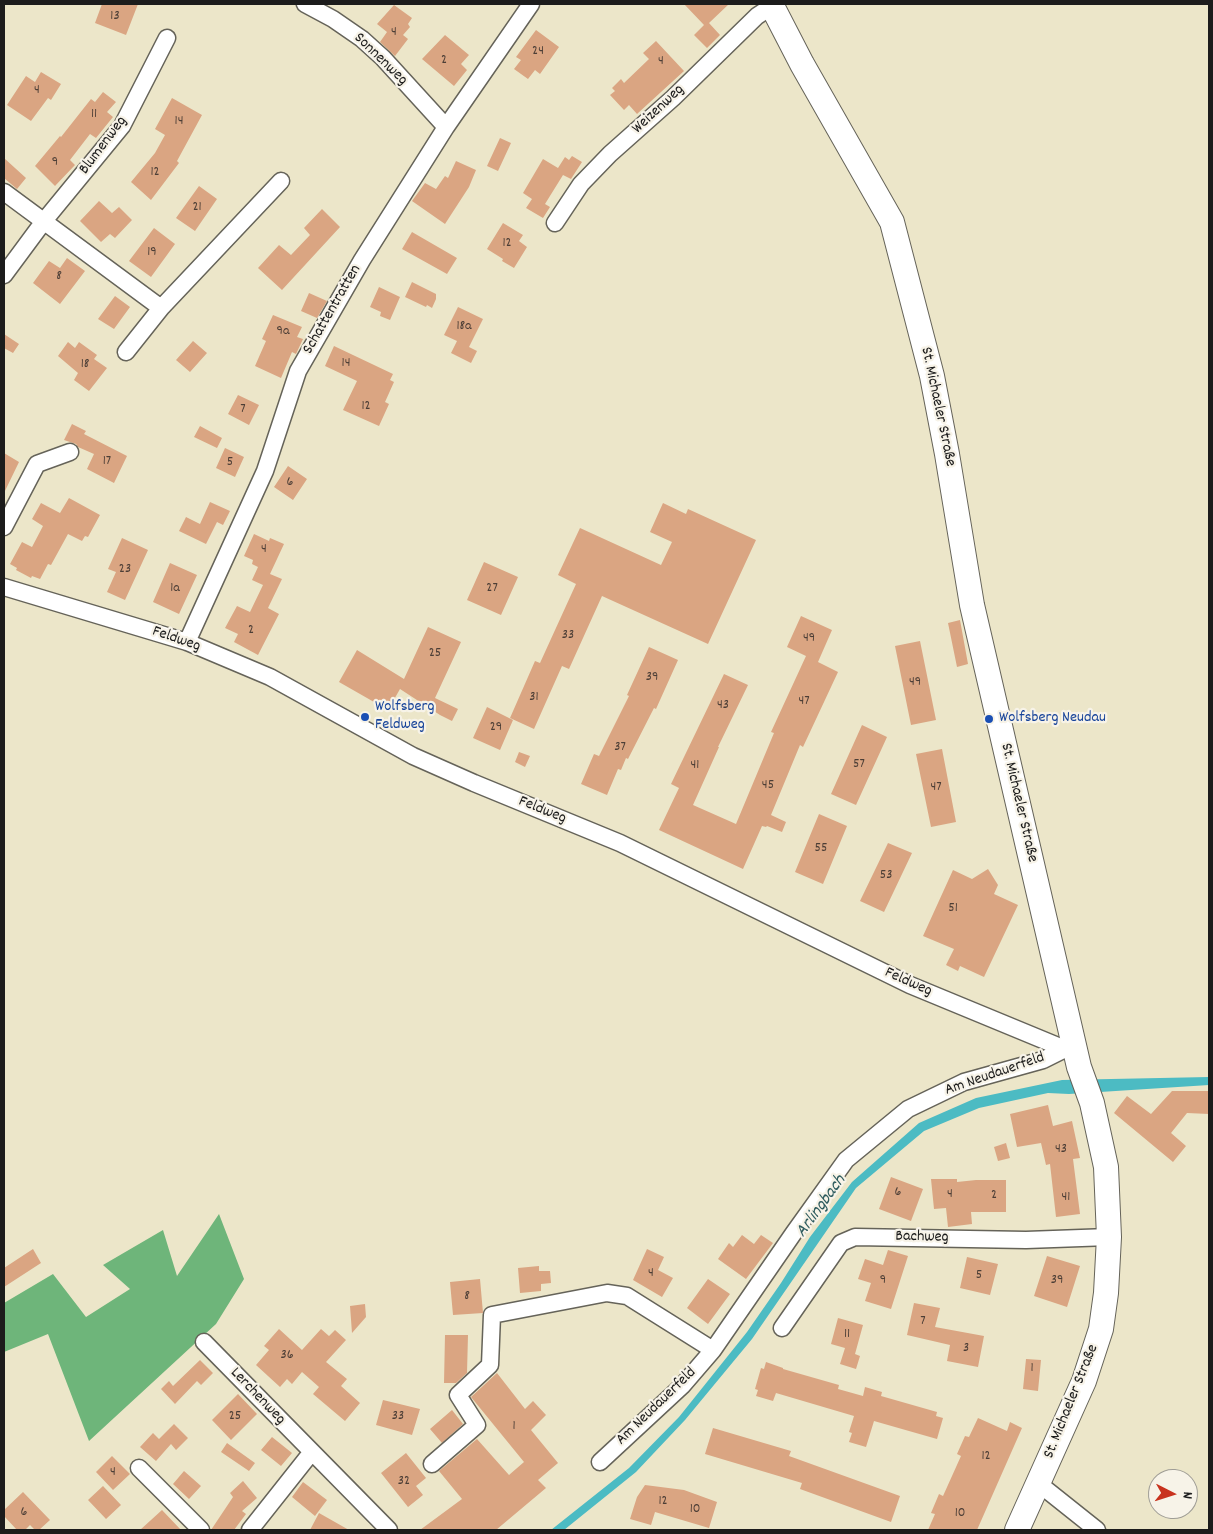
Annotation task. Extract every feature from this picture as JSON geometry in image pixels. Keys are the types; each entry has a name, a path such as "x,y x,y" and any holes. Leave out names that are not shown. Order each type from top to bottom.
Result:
{"main road":[{"name":"St. Michaeler Straße","path":"771,5 892,222 932,376 972,605 1073,1055 1092,1103 1106,1167 1109,1237 1106,1293 1101,1329 1084,1380 1017,1530"}],"street":[{"name":"Sonnenweg","path":"305,4 333,19 362,39 383,58 446,127"},
{"name":"Schattentratten","path":"187,642 265,471 298,371 362,260 446,127 531,4"},
{"name":"Weizenweg","path":"555,223 581,184 610,154 673,98 757,16 771,5"},
{"name":"Blumenweg","path":"4,275 44,221 122,126 167,38"},
{"path":"126,352 161,308 281,181"},
{"path":"4,192 161,308"},
{"path":"4,528 37,464 70,452"},
{"name":"Feldweg","path":"4,587 187,642 270,677 414,756 474,783 620,843 910,986 1073,1055"},
{"name":"Am Neudauerfeld","path":"600,1462 682,1386 713,1350 792,1234 846,1160 908,1109 964,1082 1043,1060 1073,1055"},
{"name":"Bachweg","path":"782,1328 841,1243 854,1237 1026,1240 1109,1237"},
{"path":"432,1464 477,1425 458,1395 490,1365 492,1315 607,1293 627,1296 713,1350"},
{"name":"Lerchenweg","path":"204,1342 311,1453 389,1530"},
{"path":"250,1530 311,1453"},
{"path":"139,1468 201,1530"},
{"path":"1038,1484 1097,1530"}],"green space":[{"path":"219,1214 244,1279 216,1324 89,1441 48,1334 4,1352 4,1303 53,1274 86,1317 130,1289 103,1265 163,1230 177,1276"}],"water":[{"name":"Arlingbach","path":"1209,1077 1209,1085 1069,1094 1048,1093 979,1108 924,1131 856,1188 752,1339 685,1420 636,1472 564,1530 551,1530 629,1468 679,1417 747,1332 810,1237 852,1182 919,1123 976,1098 1062,1080"}],"building":[{"path":"102,4 138,4 126,35 95,23"},
{"path":"684,4 729,4 709,23 720,35 707,48 694,35 704,25"},
{"path":"394,5 412,18 408,24 410,27 403,35 408,39 395,56 380,42 387,32 377,24"},
{"path":"536,30 559,47 540,74 535,70 528,79 514,69 521,60 516,57"},
{"path":"445,35 469,55 461,64 467,70 454,86 422,59"},
{"path":"656,41 684,71 637,114 629,105 624,110 610,95 615,91 612,88 621,79 624,83 649,59 643,53"},
{"path":"41,72 61,84 51,100 48,98 31,121 7,105 26,76 35,82"},
{"path":"103,92 116,102 107,112 113,117 96,138 90,134 70,160 75,165 55,186 35,166 91,99 95,102"},
{"path":"172,98 202,115 177,161 179,163 151,200 131,182 155,153 165,135 155,129"},
{"path":"500,138 511,143 498,171 487,166"},
{"path":"572,156 582,162 571,179 563,175 545,204 550,207 543,218 526,208 532,199 523,193 543,159 558,168 565,157 569,160"},
{"path":"4,158 26,178 17,189 4,178"},
{"path":"456,161 476,170 469,187 445,224 412,201 425,183 436,189 445,176 448,178"},
{"path":"199,186 217,199 195,231 176,218"},
{"path":"99,201 112,213 119,207 132,220 115,238 110,234 101,242 80,221"},
{"path":"322,209 340,227 282,290 258,268 279,245 291,255 310,235 304,228"},
{"path":"503,223 523,235 519,241 527,247 514,268 487,249"},
{"path":"154,228 175,244 151,277 129,261"},
{"path":"412,232 457,258 447,274 402,249"},
{"path":"67,258 85,271 60,304 33,283 49,261 60,268"},
{"path":"412,282 436,294 432,308 405,297"},
{"path":"379,287 400,297 390,320 380,316 381,312 370,307"},
{"path":"309,293 327,301 317,318 301,311"},
{"path":"115,296 130,307 114,329 98,319"},
{"path":"458,307 483,319 469,347 477,351 471,363 451,353 457,341 444,335"},
{"path":"273,315 302,327 297,337 303,339 296,354 292,352 281,378 255,366 266,341 262,339"},
{"path":"4,334 19,344 13,353 4,348"},
{"path":"193,341 207,353 190,372 176,360"},
{"path":"68,342 75,348 79,342 97,355 94,359 107,368 89,391 74,380 78,373 58,356"},
{"path":"334,346 393,374 390,380 394,382 385,402 389,404 379,426 343,410 357,381 325,366"},
{"path":"238,395 259,405 249,425 228,414"},
{"path":"72,424 86,431 84,434 127,456 114,483 87,469 94,454 64,440"},
{"path":"200,426 222,438 217,448 194,437"},
{"path":"225,448 244,457 235,477 216,468"},
{"path":"4,453 19,462 4,493"},
{"path":"288,466 307,479 293,500 274,487"},
{"path":"69,498 100,515 88,537 85,536 82,541 68,534 51,565 48,564 40,579 32,576 31,578 16,570 17,568 10,564 22,542 32,547 43,526 32,519 41,503 60,513"},
{"path":"210,502 230,511 223,525 217,522 206,544 179,531 186,517 200,524"},
{"path":"663,503 686,514 688,509 756,540 708,644 602,596 569,669 562,666 534,729 510,718 535,661 540,663 576,584 558,575 580,528 661,565 672,542 650,532"},
{"path":"254,534 269,541 270,538 284,544 270,574 282,579 268,608 279,614 258,655 234,642 238,634 225,628 237,606 250,612 263,585 252,580 258,567 252,564 253,560 244,556"},
{"path":"122,538 148,550 125,600 107,592 116,572 108,569"},
{"path":"484,562 518,577 501,615 467,600"},
{"path":"170,563 197,575 179,614 153,602"},
{"path":"801,616 832,630 818,662 838,672 803,747 800,745 771,815 786,822 782,832 762,826 743,869 659,830 679,788 671,784 724,674 748,685 693,805 736,824 774,733 771,732 806,656 787,647"},
{"path":"960,620 968,664 957,667 948,623"},
{"path":"428,627 461,642 435,698 458,709 452,721 400,689 388,710 339,682 357,650 404,679"},
{"path":"920,641 936,720 911,725 895,646"},
{"path":"649,647 678,660 656,709 654,708 628,759 626,758 621,770 618,769 607,795 581,784 594,754 599,756 629,696 627,695"},
{"path":"487,707 513,720 500,750 473,738"},
{"path":"862,725 887,737 856,805 831,794"},
{"path":"942,749 956,822 931,827 916,754"},
{"path":"519,752 530,756 525,767 515,762"},
{"path":"819,814 847,826 823,884 795,872"},
{"path":"888,843 912,853 884,912 860,901"},
{"path":"988,869 998,885 994,894 1018,905 984,977 960,966 958,971 946,965 954,949 923,936 953,870 972,879"},
{"path":"1172,1091 1209,1091 1209,1114 1187,1113 1171,1133 1186,1146 1173,1162 1114,1113 1127,1096 1151,1114"},
{"path":"1048,1105 1053,1126 1072,1121 1080,1158 1073,1159 1080,1214 1056,1217 1050,1164 1046,1165 1041,1143 1017,1147 1010,1114"},
{"path":"1006,1143 1010,1158 998,1161 994,1147"},
{"path":"891,1177 923,1189 911,1221 879,1209"},
{"path":"931,1179 957,1179 957,1182 1006,1180 1006,1212 971,1212 972,1224 948,1227 946,1208 934,1209"},
{"path":"742,1235 754,1244 761,1235 773,1243 746,1279 718,1259 729,1243 733,1247"},
{"path":"33,1249 41,1263 4,1287 4,1268"},
{"path":"647,1249 664,1257 658,1270 673,1278 662,1297 633,1280"},
{"path":"888,1250 908,1256 891,1309 865,1301 871,1283 858,1279 865,1259 883,1265"},
{"path":"1047,1256 1080,1266 1067,1307 1034,1296"},
{"path":"967,1257 998,1264 990,1295 960,1288"},
{"path":"539,1266 539,1271 550,1271 551,1283 541,1284 541,1291 520,1293 518,1268"},
{"path":"480,1279 483,1313 453,1315 450,1282"},
{"path":"708,1279 730,1294 708,1324 687,1308"},
{"path":"914,1303 940,1308 935,1327 984,1336 978,1367 947,1361 950,1345 907,1335"},
{"path":"365,1304 366,1317 352,1333 350,1306"},
{"path":"838,1318 863,1325 855,1354 860,1356 856,1369 840,1364 845,1348 831,1344"},
{"path":"279,1329 302,1350 321,1329 329,1336 335,1330 346,1340 326,1362 347,1379 341,1386 360,1403 345,1421 313,1394 319,1387 302,1372 292,1384 287,1379 280,1387 256,1365 269,1350 264,1346"},
{"path":"445,1335 468,1335 467,1373 456,1383 444,1383"},
{"path":"1026,1359 1041,1360 1038,1391 1023,1389"},
{"path":"200,1360 213,1373 201,1385 197,1381 175,1404 161,1389 169,1381 173,1386"},
{"path":"766,1362 783,1369 839,1385 838,1389 863,1396 865,1387 882,1392 881,1396 937,1412 936,1416 943,1418 937,1439 874,1421 866,1447 849,1442 852,1433 849,1432 854,1416 776,1393 773,1401 756,1396 758,1390 755,1389 761,1368 764,1369"},
{"path":"497,1373 525,1409 533,1401 546,1415 531,1430 558,1463 538,1480 546,1488 496,1530 420,1530 462,1499 439,1471 477,1439 509,1475 524,1462 471,1397"},
{"path":"238,1394 257,1414 231,1440 212,1420"},
{"path":"383,1400 420,1409 412,1435 376,1425"},
{"path":"452,1410 463,1424 442,1443 430,1429"},
{"path":"978,1418 1007,1431 1010,1422 1022,1428 977,1530 928,1530 935,1514 931,1513 939,1494 943,1496 961,1456 957,1454 965,1436 969,1437"},
{"path":"174,1424 188,1438 176,1450 171,1444 156,1461 140,1447 153,1433 159,1439"},
{"path":"713,1428 791,1451 789,1456 900,1496 891,1522 800,1489 802,1483 705,1454"},
{"path":"272,1437 292,1453 281,1466 261,1450"},
{"path":"227,1443 255,1463 249,1471 221,1452"},
{"path":"406,1453 426,1478 416,1486 423,1495 408,1507 381,1473"},
{"path":"112,1456 130,1474 113,1490 96,1472"},
{"path":"184,1471 201,1486 189,1499 173,1484"},
{"path":"243,1481 257,1498 242,1511 246,1514 234,1530 211,1530 233,1497 230,1493"},
{"path":"303,1482 327,1500 315,1516 292,1497"},
{"path":"645,1485 684,1490 717,1502 709,1528 655,1512 651,1525 630,1519 637,1497"},
{"path":"103,1486 121,1505 106,1519 88,1500"},
{"path":"23,1492 50,1520 39,1530 35,1530 30,1525 25,1530 17,1530 4,1516 4,1510"},
{"path":"162,1510 181,1530 140,1530"},
{"path":"319,1513 349,1530 310,1530"}],"place":[{"name":"Wolfsberg Feldweg","path":"365,717"},
{"name":"Wolfsberg Neudau","path":"989,719"}]}
